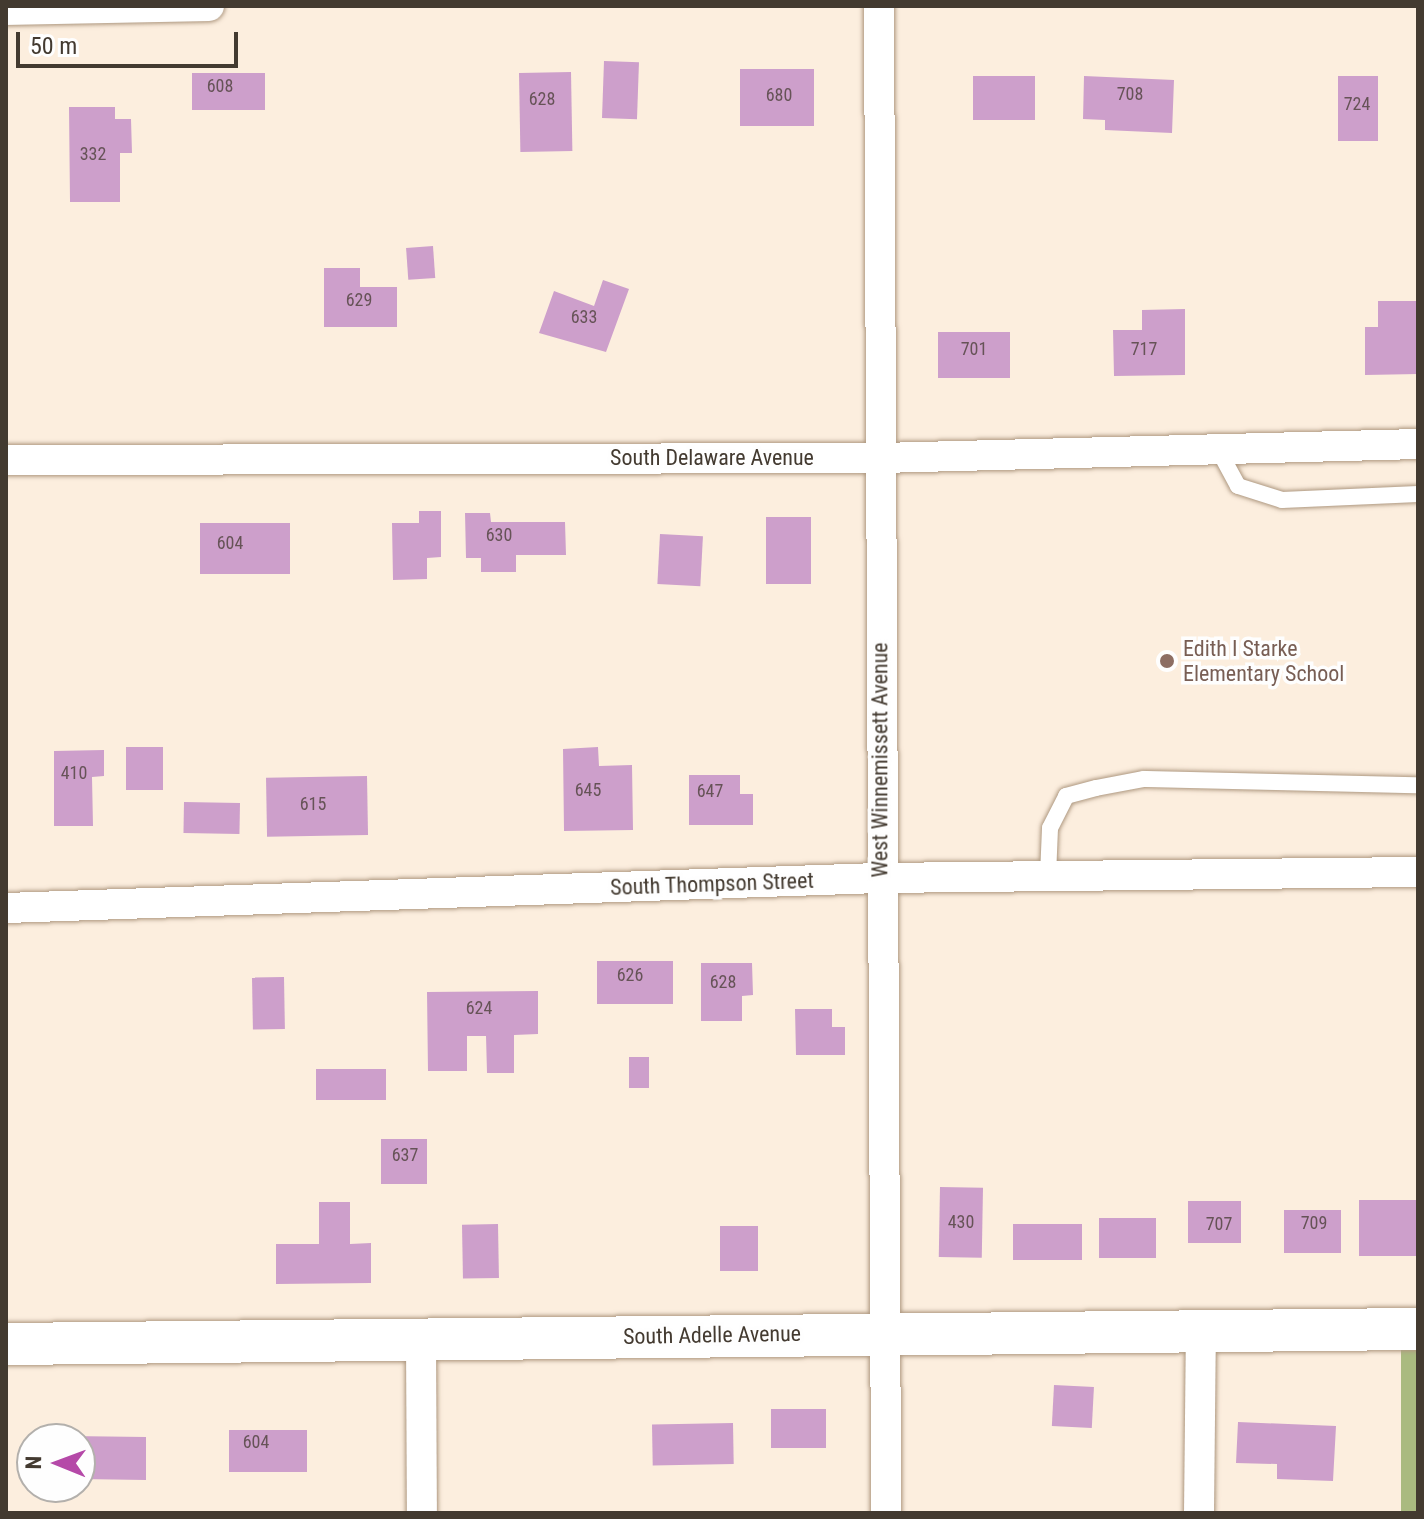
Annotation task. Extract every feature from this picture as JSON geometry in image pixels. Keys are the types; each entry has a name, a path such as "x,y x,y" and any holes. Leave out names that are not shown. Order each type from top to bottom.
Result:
{"street":[{"path":"6,10 209,6"},
{"name":"West Winnemissett Avenue","path":"879,6 880,878 886,1513"},
{"name":"South Delaware Avenue","path":"6,460 881,458 1418,444"},
{"name":"South Thompson Street","path":"6,908 880,878 1418,872"},
{"name":"South Adelle Avenue","path":"6,1344 1418,1329"},
{"path":"1199,1513 1201,1330"},
{"path":"421,1340 422,1513"}],"lane":[{"path":"1218,449 1238,486 1282,500 1418,494"},
{"path":"1048,876 1050,828 1066,796 1096,788 1144,779 1418,785"}],"green space":[{"path":"1401,1344 1418,1344 1418,1513 1401,1513"}],"building":[{"path":"604,61 639,62 637,119 602,118"},
{"path":"740,69 814,69 814,126 740,126"},
{"path":"571,72 572,151 520,152 519,73"},
{"path":"192,73 265,73 265,110 192,110"},
{"path":"973,76 1035,76 1035,120 973,120"},
{"path":"1084,76 1174,80 1172,133 1105,130 1105,120 1083,119"},
{"path":"1338,76 1378,76 1378,141 1338,141"},
{"path":"69,107 115,107 115,119 131,119 132,153 120,153 120,202 70,202"},
{"path":"433,246 435,278 408,280 406,248"},
{"path":"324,268 360,268 360,287 397,287 397,327 324,327"},
{"path":"603,280 629,289 606,352 539,333 554,291 594,306"},
{"path":"1378,301 1418,301 1418,374 1365,375 1365,327 1378,327"},
{"path":"1185,309 1185,375 1114,376 1113,330 1142,330 1142,310"},
{"path":"938,332 1010,332 1010,378 938,378"},
{"path":"419,511 441,511 441,557 427,558 427,579 393,580 392,523 419,523"},
{"path":"465,513 490,513 491,522 565,522 566,555 516,555 516,572 481,572 481,558 466,558"},
{"path":"766,517 811,517 811,584 766,584"},
{"path":"200,523 290,523 290,574 200,574"},
{"path":"660,534 703,536 700,586 657,584"},
{"path":"126,747 163,747 163,790 126,790"},
{"path":"598,747 599,766 632,765 633,830 564,831 563,749"},
{"path":"104,750 104,776 92,777 93,826 54,826 54,751"},
{"path":"689,775 740,775 740,794 753,794 753,825 689,825"},
{"path":"367,776 368,835 267,837 266,778"},
{"path":"184,802 240,803 239,834 183,833"},
{"path":"597,961 673,961 673,1004 597,1004"},
{"path":"701,963 752,963 753,995 742,996 742,1021 701,1021"},
{"path":"284,977 285,1029 253,1030 252,978"},
{"path":"538,991 538,1034 514,1035 514,1073 487,1073 486,1036 467,1036 467,1071 428,1071 427,992"},
{"path":"795,1009 832,1009 832,1027 845,1027 845,1055 796,1055"},
{"path":"629,1057 649,1057 649,1088 629,1088"},
{"path":"316,1069 386,1069 386,1100 316,1100"},
{"path":"381,1139 427,1139 427,1184 381,1184"},
{"path":"940,1187 983,1188 982,1258 939,1257"},
{"path":"1359,1200 1418,1200 1418,1256 1359,1256"},
{"path":"1188,1201 1241,1201 1241,1243 1188,1243"},
{"path":"319,1202 350,1202 350,1244 371,1243 371,1283 276,1284 276,1244 319,1244"},
{"path":"1284,1210 1341,1210 1341,1253 1284,1253"},
{"path":"1099,1218 1156,1218 1156,1258 1099,1258"},
{"path":"498,1224 499,1278 463,1279 462,1225"},
{"path":"1013,1224 1082,1224 1082,1260 1013,1260"},
{"path":"720,1226 758,1226 758,1271 720,1271"},
{"path":"1054,1385 1094,1387 1092,1428 1052,1426"},
{"path":"771,1409 826,1409 826,1448 771,1448"},
{"path":"1238,1422 1336,1426 1333,1481 1277,1479 1277,1464 1236,1463"},
{"path":"733,1423 734,1464 653,1465 652,1424"},
{"path":"229,1430 307,1430 307,1472 229,1472"},
{"path":"96,1436 146,1437 146,1480 96,1479"}],"place":[{"name":"Edith I Starke Elementary School","path":"1167,661"}]}
